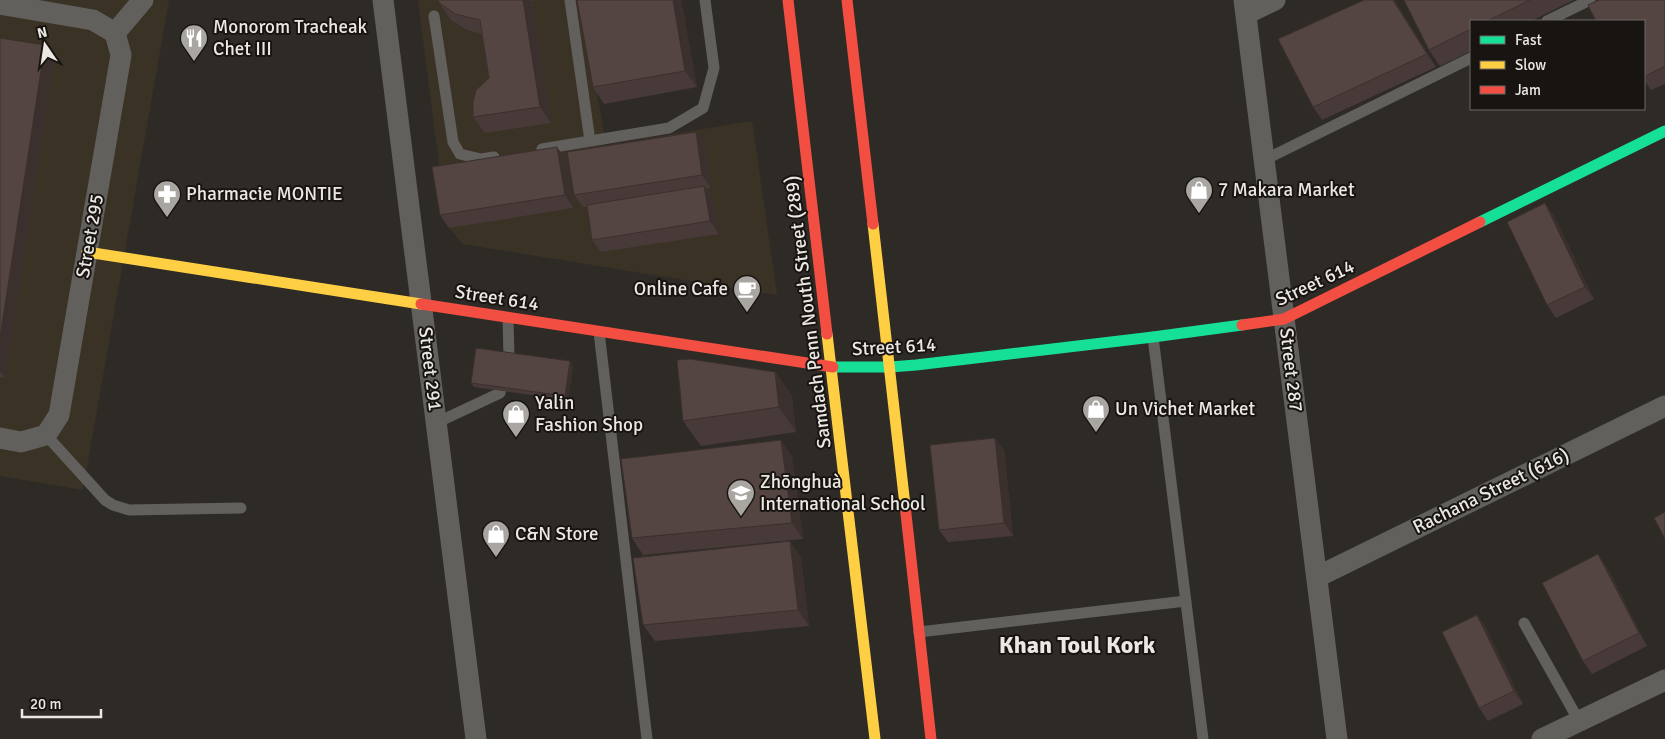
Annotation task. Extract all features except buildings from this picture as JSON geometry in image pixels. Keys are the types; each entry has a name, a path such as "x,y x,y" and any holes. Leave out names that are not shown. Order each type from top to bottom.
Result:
{"street":[{"path":"0,4 93,20 115,33 143,0"},
{"name":"Street 291","path":"383,0 476,739"},
{"name":"Samdach Penn Nouth Street (289)","path":"788,0 875,739"},
{"path":"847,0 931,739"},
{"path":"1245,7 1275,0"},
{"name":"Street 287","path":"1245,7 1338,739"},
{"name":"Street 295","path":"46,435 59,415 121,55 115,33"},
{"name":"Street 614","path":"87,252 832,367 890,367 1153,337 1284,319 1665,131"},
{"name":"Rachana Street (616)","path":"1317,577 1665,406"},
{"path":"0,438 21,442 46,435"},
{"path":"1542,739 1665,680"}],"lane":[{"path":"570,0 590,141"},
{"path":"527,152 669,128 703,108 714,68 705,0"},
{"path":"1549,20 1590,0"},
{"path":"434,16 452,142 460,154 481,159 509,155"},
{"path":"1264,160 1470,58"},
{"path":"436,423 500,393 509,357 508,318"},
{"path":"599,332 647,739"},
{"path":"1153,337 1203,739"},
{"path":"46,435 105,500 113,505 129,510 242,508"},
{"path":"919,632 1186,601"},
{"path":"1524,623 1579,721"}],"shaded area":[{"path":"0,0 169,0 83,490 0,476"},
{"path":"418,0 581,0 606,145 752,121 777,295 463,244 449,228"}],"traffic: fast":[{"path":"1480,222 1665,131"},
{"path":"833,367 916,365 1242,325"}],"traffic: slow":[{"path":"873,224 905,505"},
{"path":"87,252 421,304"},
{"path":"827,334 875,739"}],"traffic: jam":[{"path":"788,0 827,334"},
{"path":"847,0 873,224"},
{"path":"1242,325 1284,319 1480,222"},
{"path":"421,304 833,367"},
{"path":"905,505 931,739"}],"place":[{"name":"Monorom Tracheak Chet III","path":"194,62"},
{"name":"7 Makara Market","path":"1199,214"},
{"name":"Pharmacie MONTIE","path":"167,218"},
{"name":"Online Cafe","path":"747,313"},
{"name":"Un Vichet Market","path":"1096,433"},
{"name":"Yalin Fashion Shop","path":"516,438"},
{"name":"Zhōnghuà International School","path":"741,517"},
{"name":"C&N Store","path":"496,558"}],"district":[{"name":"Khan Toul Kork","path":"1077,645"}]}
